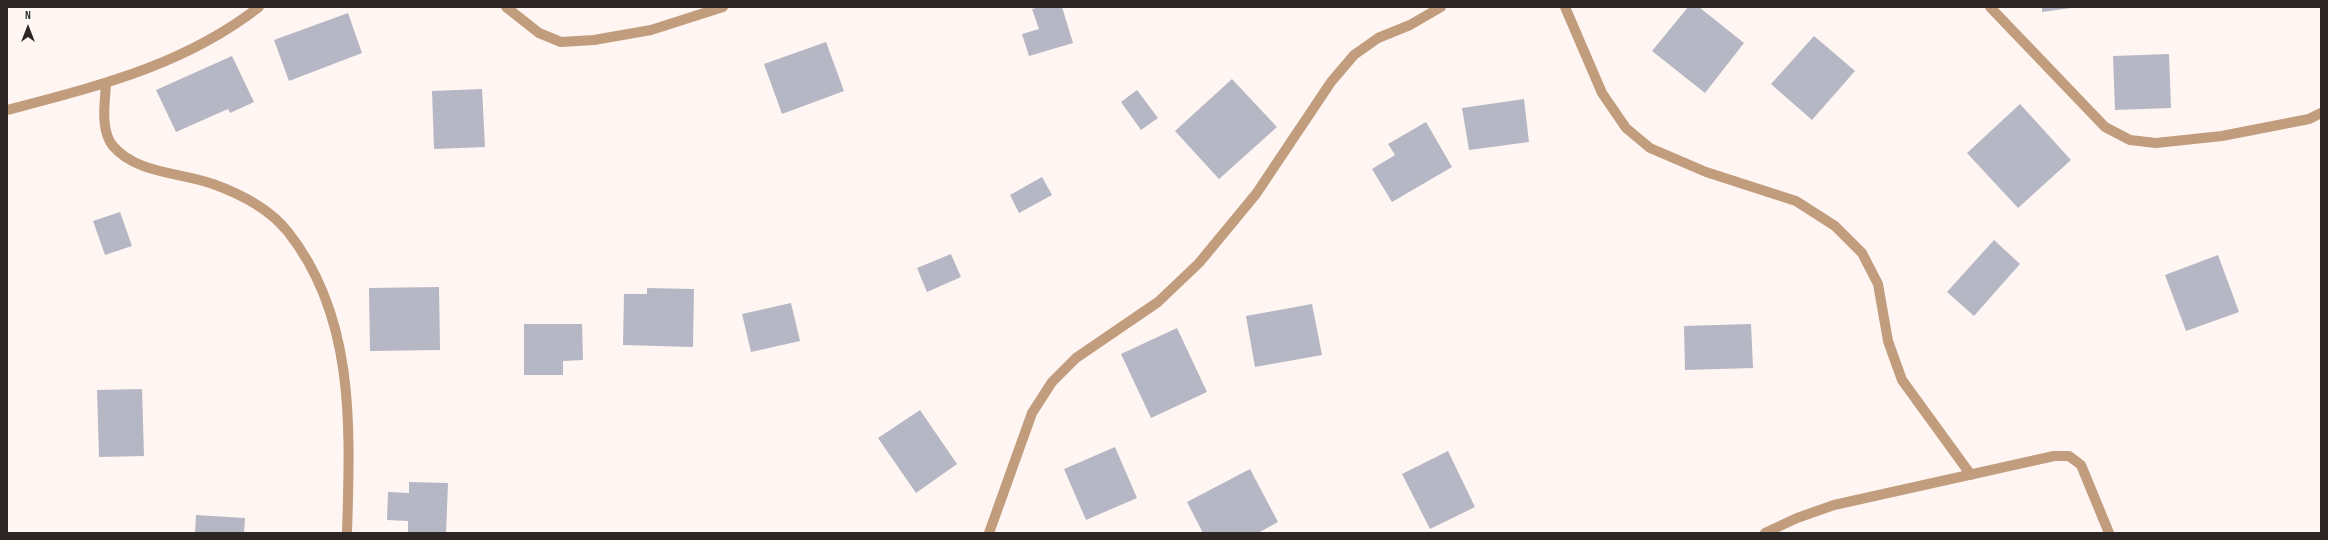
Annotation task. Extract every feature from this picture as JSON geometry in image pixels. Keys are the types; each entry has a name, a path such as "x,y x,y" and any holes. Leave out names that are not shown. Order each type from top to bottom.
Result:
{"street":[{"path":"7,110 106,84 176,58 242,20 259,7"},
{"path":"506,7 539,33 561,42 594,40 651,30 723,7"},
{"path":"989,533 1032,413 1052,382 1076,358 1158,302 1199,263 1256,194 1331,82 1354,55 1378,38 1410,25 1441,7"},
{"path":"1566,7 1602,94 1626,128 1650,148 1706,172 1796,201 1836,226 1862,253 1878,284 1888,341 1902,380 1971,475"},
{"path":"1990,7 2105,126 2130,140 2156,143 2222,136 2309,119 2321,113"},
{"path":"106,84 105,124 112,145 132,162 212,183 256,202 287,231 314,269 333,315 343,368 350,438 347,533"},
{"path":"1765,533 1797,518 1834,505 2054,456 2069,456 2081,465 2109,533"}],"building":[{"path":"1039,7 1062,7 1073,43 1029,56 1022,34 1039,29 1032,9"},
{"path":"1688,7 1699,7 1744,43 1705,93 1652,51"},
{"path":"2042,7 2071,7 2071,8 2042,12"},
{"path":"348,13 362,53 289,81 274,40"},
{"path":"1814,36 1855,71 1812,120 1771,84"},
{"path":"826,42 844,91 782,114 764,64"},
{"path":"2169,54 2171,108 2115,110 2113,56"},
{"path":"232,56 254,102 230,113 228,109 176,132 156,90"},
{"path":"1232,79 1277,127 1219,179 1175,131"},
{"path":"482,89 485,147 434,149 432,91"},
{"path":"1137,90 1158,118 1141,130 1121,102"},
{"path":"1524,99 1529,142 1469,150 1462,108"},
{"path":"2020,104 2071,160 2018,208 1967,153"},
{"path":"1426,122 1452,167 1392,202 1372,169 1395,155 1388,144"},
{"path":"1042,177 1052,195 1019,213 1010,195"},
{"path":"120,212 132,246 105,255 93,221"},
{"path":"1994,240 2020,264 1974,316 1947,292"},
{"path":"951,254 961,277 927,292 917,268"},
{"path":"2218,255 2239,312 2186,331 2165,275"},
{"path":"439,287 440,350 370,351 369,288"},
{"path":"647,288 694,289 693,347 623,345 624,294 647,294"},
{"path":"791,303 800,341 751,352 742,314"},
{"path":"1312,304 1322,355 1255,367 1246,316"},
{"path":"524,324 582,324 583,360 563,361 563,375 524,375"},
{"path":"1751,324 1753,368 1685,370 1684,326"},
{"path":"1177,328 1207,392 1151,418 1121,354"},
{"path":"142,389 144,456 99,457 97,390"},
{"path":"920,410 957,464 916,493 878,438"},
{"path":"1115,447 1137,498 1086,520 1064,469"},
{"path":"1448,451 1475,507 1430,529 1402,474"},
{"path":"1250,469 1278,522 1258,533 1203,533 1187,502"},
{"path":"409,482 448,483 446,533 408,533 408,521 387,520 388,492 409,493"},
{"path":"196,515 245,518 244,533 195,533"}]}
